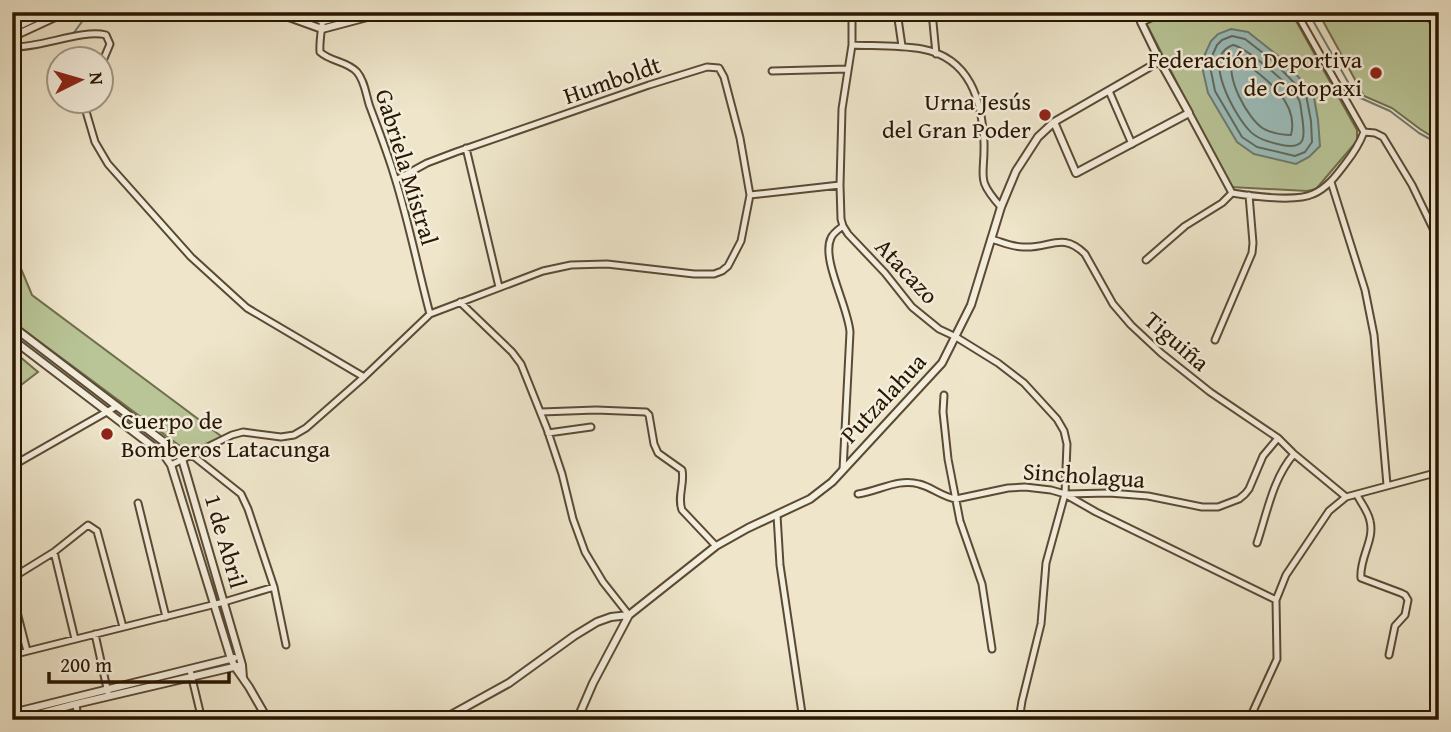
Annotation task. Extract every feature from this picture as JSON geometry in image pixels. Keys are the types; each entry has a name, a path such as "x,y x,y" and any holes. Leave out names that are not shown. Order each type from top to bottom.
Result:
{"street":[{"path":"12,29 48,12"},
{"path":"12,37 66,12"},
{"path":"275,12 310,26 386,12"},
{"path":"296,12 323,25 360,12"},
{"name":"Gabriela Mistral","path":"323,12 320,52 326,57 349,65 362,79 396,180 430,314"},
{"name":"Atacazo","path":"852,12 852,45 842,109 840,185 843,226 912,307 939,329 998,363 1024,383 1057,419 1067,443 1065,494 1046,563 1041,624 1019,720"},
{"path":"897,12 902,46"},
{"path":"932,12 936,54"},
{"path":"1163,12 1138,16 1232,193"},
{"path":"1296,12 1364,132"},
{"path":"1430,12 1439,28"},
{"path":"12,47 97,33 106,35 109,46"},
{"path":"852,45 925,49 956,64 978,97 984,145 983,184 1001,207"},
{"name":"Putzalahua","path":"577,720 629,615 716,546 810,499 832,482 942,363 971,305 1001,207 1016,171 1038,136 1054,122 1160,61"},
{"name":"Humboldt","path":"396,180 427,163 466,148 707,67 719,68 724,76 740,138 750,195"},
{"path":"772,71 848,69"},
{"path":"1108,91 1132,144"},
{"path":"1054,122 1076,173 1189,113"},
{"path":"87,116 95,142 108,164 191,257 247,308 364,377"},
{"path":"1232,193 1303,197 1314,194 1331,182 1359,145 1364,132"},
{"path":"1364,132 1383,136 1412,185 1439,241"},
{"path":"466,148 499,287"},
{"path":"1331,182 1370,312 1387,485"},
{"path":"12,339 164,455 172,465 232,435 243,432 281,437 294,435 306,428 430,314 543,271 571,265 607,264 714,274 728,266 741,241 750,195 840,185"},
{"path":"1146,260 1185,226 1222,203 1232,193"},
{"path":"1215,341 1252,253 1250,195"},
{"path":"843,226 831,236 828,250 848,314 850,332 843,470"},
{"name":"Tiguiña","path":"991,239 1020,247 1071,243 1079,248 1086,254 1113,304 1161,353 1210,392 1278,438 1346,497"},
{"path":"460,302 521,364 541,412 585,552 603,582 629,615"},
{"name":"1 de Abril","path":"12,326 173,449 185,466 240,657 238,666"},
{"path":"944,395 947,446 960,521 982,584 992,649"},
{"path":"12,466 117,406"},
{"path":"541,412 646,412 658,453 682,470 679,503 682,510 716,546"},
{"path":"548,433 591,427"},
{"name":"Sincholagua","path":"956,499 1025,487 1065,494 1148,496 1202,507 1218,506 1245,494 1263,456 1278,438"},
{"path":"1257,543 1279,476 1294,454"},
{"path":"192,455 241,494 274,587 286,645"},
{"name":"1 de Abril","path":"172,465 231,659 238,666 243,680 268,720"},
{"path":"1249,720 1277,659 1276,600 1286,575 1329,511 1346,497 1439,472"},
{"path":"858,494 892,484 915,482 948,498 956,499"},
{"path":"1065,494 1096,512 1276,600"},
{"path":"1357,495 1369,516 1371,528 1360,570 1361,578 1401,593 1408,600 1405,615 1395,626 1389,655"},
{"path":"138,503 166,617"},
{"path":"777,515 780,565 803,720"},
{"path":"12,579 89,525 97,531 123,627"},
{"path":"54,552 75,639"},
{"path":"12,655 274,587"},
{"path":"12,593 27,651"},
{"path":"445,719 509,683 597,622 629,615"},
{"path":"95,634 108,693"},
{"path":"191,674 240,657"},
{"path":"12,713 238,666"},
{"path":"191,674 202,720"},
{"path":"16,720 108,693"},
{"path":"76,704 78,720"}],"green space":[{"path":"1174,12 1291,12 1357,130 1357,141 1316,189 1307,191 1231,187 1146,23"},
{"path":"1318,12 1423,12 1439,39 1439,141 1392,108 1364,96"},
{"path":"12,247 32,295 225,439 192,455 12,321"},
{"path":"19,356 38,372 12,392 12,359"}],"water":[{"path":"1231,29 1248,32 1277,55 1313,92 1320,146 1309,157 1296,164 1254,154 1237,142 1208,93 1203,71 1205,54 1211,41 1218,34"}],"waterway":[{"path":"73,34 89,12"},
{"path":"1308,12 1356,96 1390,111 1439,144"}],"place":[{"name":"Federación Deportiva de Cotopaxi","path":"1376,73"},
{"name":"Urna Jesús del Gran Poder","path":"1045,115"},
{"name":"Cuerpo de Bomberos Latacunga","path":"107,434"}]}
